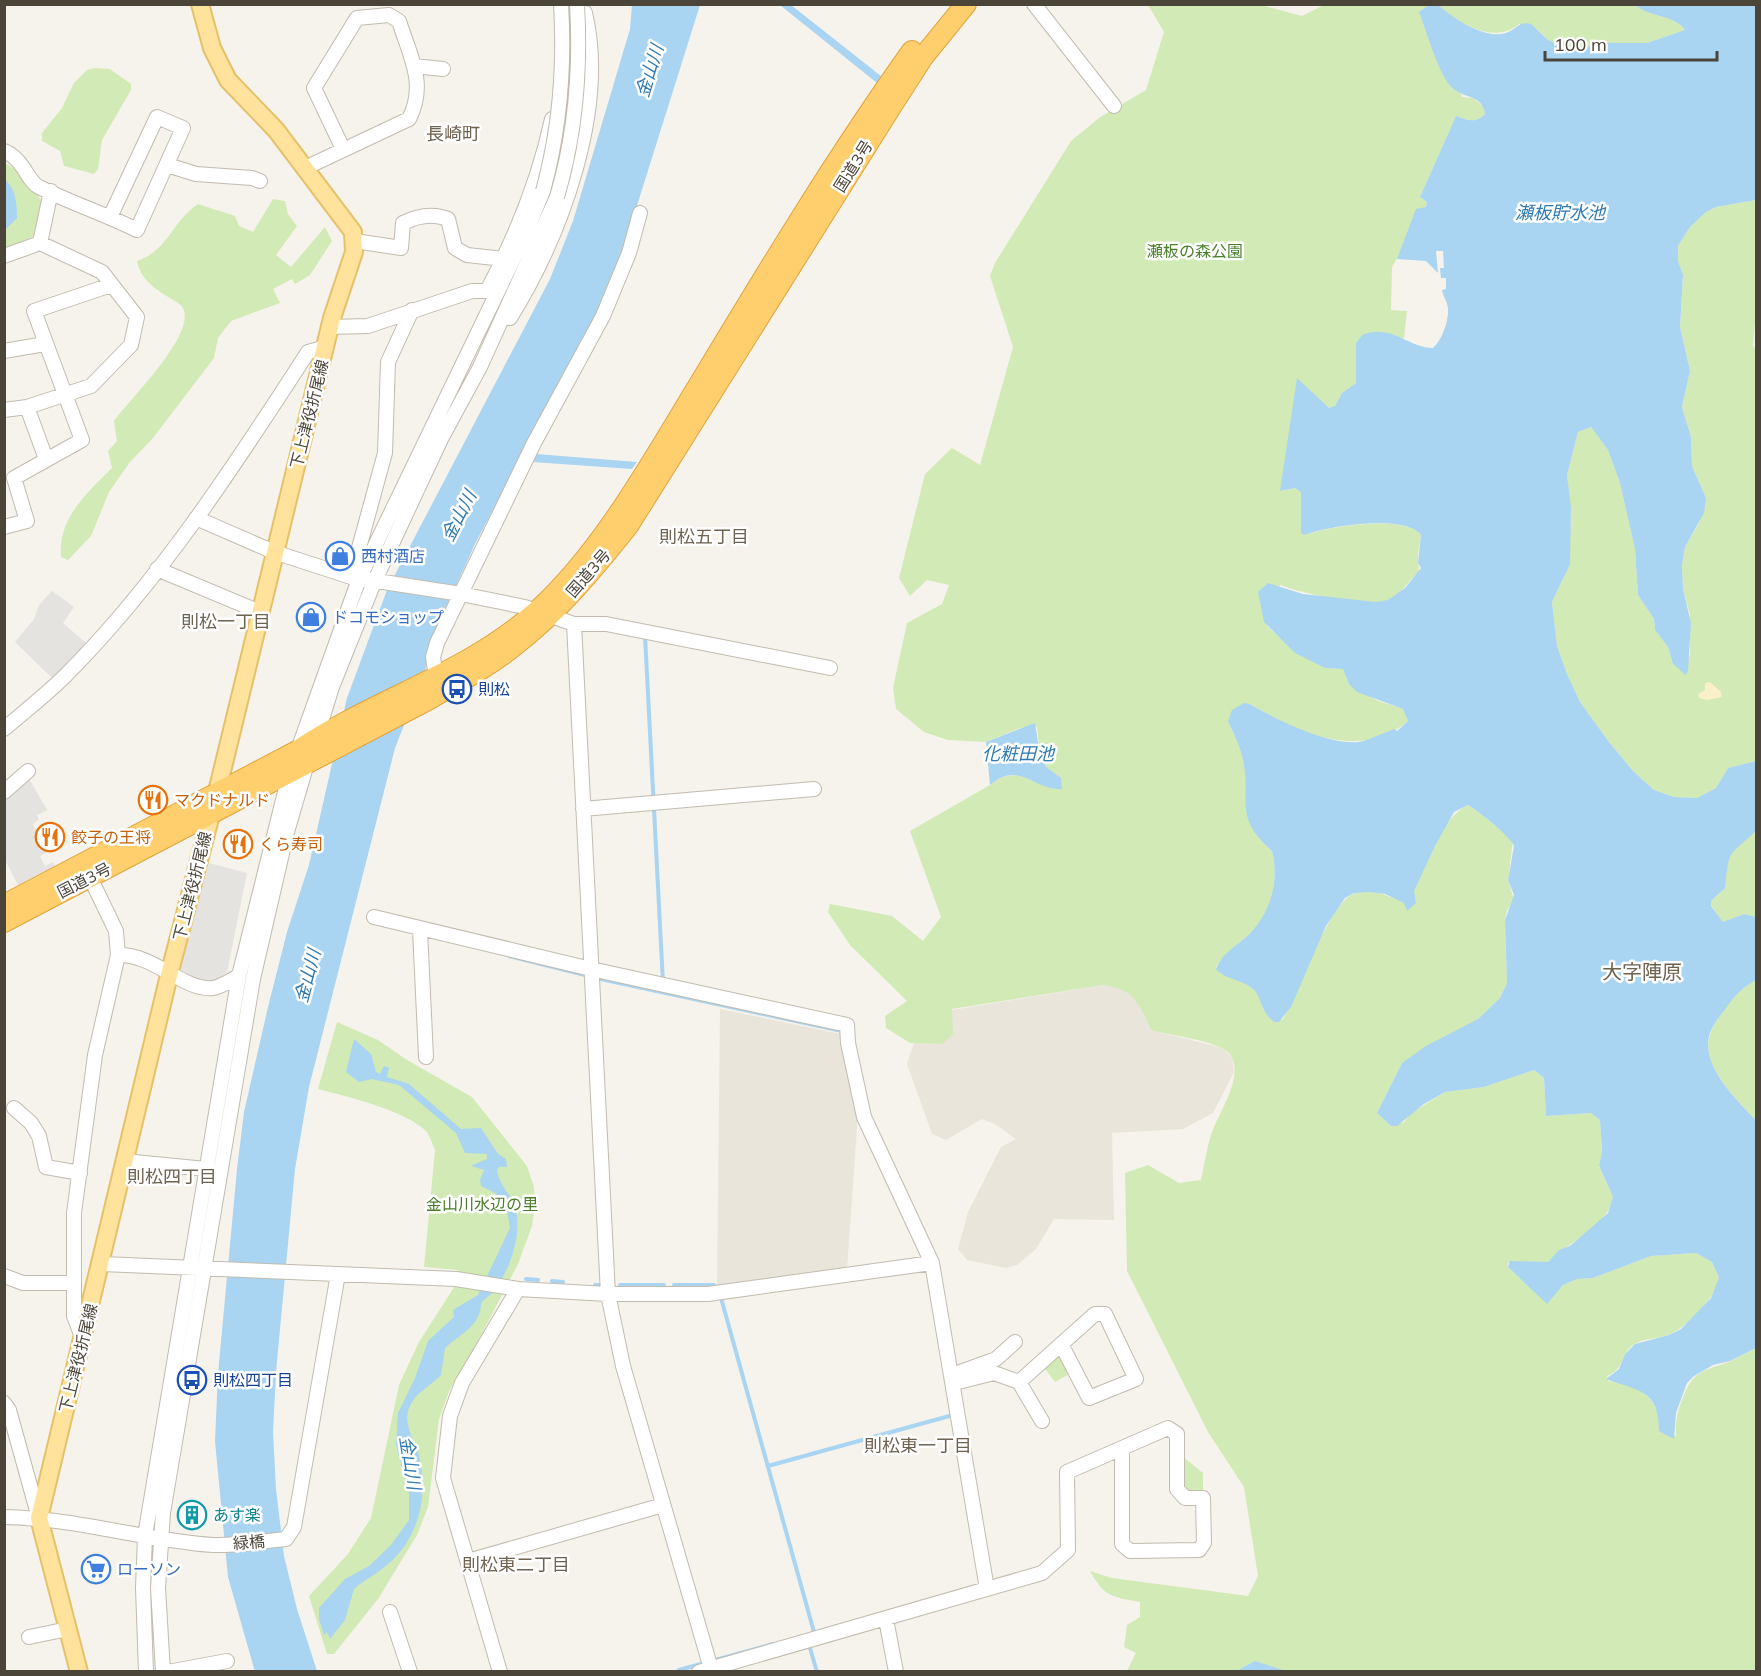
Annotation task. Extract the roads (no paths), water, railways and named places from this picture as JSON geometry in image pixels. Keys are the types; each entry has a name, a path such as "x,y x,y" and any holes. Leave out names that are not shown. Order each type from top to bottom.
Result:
{"highway":[{"name":"国道3号","path":"325,743 337,728 433,679 543,614 629,499 825,180 882,93 949,4"},
{"name":"国道3号","path":"4,922 217,792 302,757 325,743 424,702 483,669 590,573 628,526 923,57 966,4"},
{"name":"国道3号","path":"4,905 210,815 290,772 302,757"}],"main road":[{"path":"200,4 212,48 228,80 276,130 353,232 355,241"},
{"name":"下上津役折尾線","path":"79,1671 39,1518 82,1336 102,1264 124,1161 170,971 217,792 330,327 354,252 355,241"}],"street":[{"path":"355,578 491,292 543,191 552,157 562,100 564,50 561,4"},
{"path":"480,367 557,197 570,155 578,102 580,47 577,4"},
{"path":"1034,4 1114,106"},
{"path":"325,743 332,687 375,580 441,439 480,367 524,296 556,227 576,164 586,119 592,47 585,13 564,10 558,44 558,88 538,177 491,292"},
{"path":"305,168 343,148 409,119 418,96 414,66 399,21 389,15 357,18 314,88 343,148"},
{"path":"414,66 443,69"},
{"path":"4,152 12,154 25,168 36,186 137,230 183,128 157,117 110,217"},
{"path":"167,165 196,174 252,178 260,181"},
{"path":"40,243 51,191"},
{"path":"433,679 433,657 437,643 534,443 603,316 628,253 640,213"},
{"path":"355,241 400,248 403,223 416,217 440,216 448,219 455,248 467,255 504,259"},
{"path":"4,256 40,243 102,272 136,317 131,345 91,386 27,407 4,410"},
{"path":"4,527 27,520 14,478 82,440 34,310 111,285"},
{"path":"330,327 368,326 472,291 491,292"},
{"path":"163,1671 158,1588 160,1539 253,979 302,757 355,578 385,453 388,362 412,310"},
{"path":"4,351 45,344"},
{"path":"4,729 67,674 157,569 196,518 308,352 326,346"},
{"path":"27,407 46,459"},
{"path":"196,518 274,552 355,578 461,594 574,624 606,624 830,668"},
{"path":"157,569 260,612"},
{"path":"574,624 608,1294 623,1366 707,1667 885,1619 1042,1573 1068,1550 1067,1472 1168,1428 1177,1434 1177,1490 1185,1498 1203,1498 1204,1543 1199,1550 1130,1551 1122,1544 1122,1450"},
{"path":"4,792 28,771"},
{"path":"146,1671 143,1588 145,1536 239,976 290,772"},
{"path":"583,809 814,789"},
{"path":"82,1336 74,1316 75,1213 95,1055 118,956 116,931 87,870"},
{"path":"374,917 420,930 436,930 664,986 846,1025 864,1117 932,1263 987,1589"},
{"path":"420,930 426,1057"},
{"path":"118,956 143,958 200,987 214,988 239,976"},
{"path":"14,1108 30,1123 39,1136 46,1167 80,1173"},
{"path":"124,1161 206,1169"},
{"path":"102,1264 206,1267 225,1270 461,1281 518,1289 608,1294 708,1294 932,1263"},
{"name":"緑橋","path":"4,1517 39,1518 160,1539 215,1545 286,1539 294,1527 338,1274"},
{"path":"4,1276 23,1283 73,1283"},
{"path":"500,1671 443,1478 450,1416 462,1383 518,1289"},
{"path":"1019,1382 1061,1344 1095,1314 1105,1314 1136,1379 1089,1398 1061,1344"},
{"path":"953,1378 996,1359 1015,1342"},
{"path":"953,1378 994,1373 1019,1382 1042,1421"},
{"path":"4,1403 9,1410 39,1518"},
{"path":"468,1561 663,1505"},
{"path":"390,1612 410,1671"},
{"path":"885,1619 896,1671"},
{"path":"29,1637 68,1629"},
{"path":"168,1671 226,1661"}],"water":[{"name":"金山川","path":"632,5 700,5 629,231 604,299 476,542 442,616 428,654 425,672 395,748 309,1087 295,1169 276,1372 273,1432 276,1489 284,1556 297,1609 317,1671 255,1672 228,1577 215,1441 218,1374 244,1112 287,932 309,865 347,698 387,590 550,279 573,221 630,29"},
{"path":"780,5 791,5 881,76 877,83"},
{"name":"瀬板貯水池","path":"1429,5 1438,5 1479,31 1489,33 1506,33 1521,24 1531,24 1548,40 1571,50 1607,43 1647,43 1685,30 1675,21 1635,5 1756,5 1756,200 1716,207 1706,212 1690,227 1678,246 1678,261 1683,275 1680,327 1690,371 1682,407 1691,437 1692,466 1706,498 1704,513 1685,547 1682,566 1683,589 1691,623 1686,675 1673,664 1668,647 1655,630 1654,619 1638,595 1635,549 1620,483 1608,450 1591,427 1578,432 1567,475 1571,508 1570,564 1552,602 1557,646 1580,702 1633,771 1654,790 1674,797 1697,798 1716,788 1728,768 1756,761 1756,831 1735,850 1729,859 1725,888 1711,901 1711,906 1723,922 1744,914 1756,917 1756,980 1733,999 1720,1016 1711,1030 1708,1046 1713,1066 1719,1077 1756,1120 1756,1348 1730,1361 1713,1365 1687,1383 1676,1413 1674,1439 1659,1431 1658,1417 1651,1399 1637,1390 1606,1379 1619,1369 1625,1354 1635,1344 1669,1335 1681,1329 1711,1298 1719,1278 1712,1262 1696,1253 1651,1256 1593,1278 1577,1279 1563,1285 1547,1304 1508,1267 1510,1261 1548,1262 1559,1250 1570,1246 1608,1213 1613,1197 1599,1166 1602,1151 1600,1120 1591,1113 1546,1116 1544,1078 1534,1070 1484,1087 1445,1092 1424,1104 1397,1126 1391,1126 1377,1113 1402,1063 1426,1046 1478,1019 1500,998 1507,983 1505,920 1514,895 1508,880 1514,846 1512,842 1468,805 1454,812 1414,891 1416,903 1407,911 1404,903 1385,894 1354,893 1345,898 1326,926 1291,1007 1279,1022 1274,1022 1269,1018 1259,997 1250,986 1216,969 1224,956 1253,931 1260,921 1270,900 1275,876 1272,851 1259,838 1247,816 1242,756 1228,721 1232,710 1244,703 1250,704 1318,736 1346,742 1359,742 1394,729 1397,731 1408,721 1403,709 1357,692 1349,684 1343,669 1325,668 1295,653 1264,622 1258,592 1268,583 1303,594 1376,602 1388,600 1405,588 1421,568 1418,563 1421,535 1413,529 1384,523 1366,524 1330,528 1305,535 1301,533 1301,492 1295,488 1280,491 1297,378 1329,408 1335,406 1342,393 1356,383 1356,343 1362,335 1382,332 1423,347 1433,348 1446,324 1448,308 1442,290 1446,289 1446,278 1441,278 1440,268 1444,268 1443,251 1436,251 1438,273 1426,261 1397,259 1416,209 1426,207 1427,202 1420,197 1456,116 1474,120 1485,114 1480,102 1453,89 1444,76 1419,12"},
{"path":"4,179 13,192 17,213 17,218 5,230"},
{"path":"536,454 637,462 632,469 532,462"},
{"name":"化粧田池","path":"1035,723 1040,755 1046,767 1061,778 1062,789 1010,775 990,785 986,742"},
{"name":"金山川","path":"354,1039 371,1054 376,1072 380,1074 384,1066 389,1068 387,1077 409,1084 461,1129 481,1128 498,1154 506,1159 507,1167 499,1167 497,1170 515,1207 517,1228 514,1251 500,1282 481,1303 474,1324 445,1348 441,1375 413,1400 410,1406 407,1417 419,1456 423,1485 419,1515 414,1529 398,1554 354,1589 345,1620 330,1639 327,1632 324,1635 319,1619 319,1608 345,1579 369,1566 391,1545 409,1520 409,1494 396,1445 398,1413 415,1378 428,1341 454,1317 453,1310 478,1295 510,1228 506,1205 495,1193 481,1186 480,1180 484,1170 471,1166 487,1159 487,1154 465,1153 456,1133 399,1085 372,1079 359,1082 346,1072"},
{"path":"1255,1661 1286,1671 1236,1671"}],"waterway":[{"path":"645,636 663,983"},
{"path":"509,956 589,976"},
{"path":"596,978 842,1031"},
{"path":"526,1279 538,1280"},
{"path":"552,1281 563,1282"},
{"path":"595,1285 602,1285"},
{"path":"620,1285 664,1285"},
{"path":"674,1285 714,1285"},
{"path":"721,1298 814,1632"},
{"path":"768,1466 953,1415"},
{"path":"679,1670 773,1644"},
{"path":"810,1648 817,1672"}],"place":[{"name":"西村酒店","path":"340,556"},
{"name":"ドコモショップ","path":"311,617"},
{"name":"則松","path":"457,689"},
{"name":"マクドナルド","path":"153,800"},
{"name":"餃子の王将","path":"50,837"},
{"name":"くら寿司","path":"238,844"},
{"name":"則松四丁目","path":"192,1380"},
{"name":"あす楽","path":"192,1515"},
{"name":"ローソン","path":"96,1569"}],"district":[{"name":"長崎町","path":"453,134"},
{"name":"則松五丁目","path":"704,537"},
{"name":"則松一丁目","path":"226,622"},
{"name":"大字陣原","path":"1642,972"},
{"name":"則松四丁目","path":"172,1177"},
{"name":"則松東一丁目","path":"918,1446"},
{"name":"則松東二丁目","path":"516,1565"}],"park label":[{"name":"瀬板の森公園","path":"1195,251"},
{"name":"金山川水辺の里","path":"482,1204"}]}
